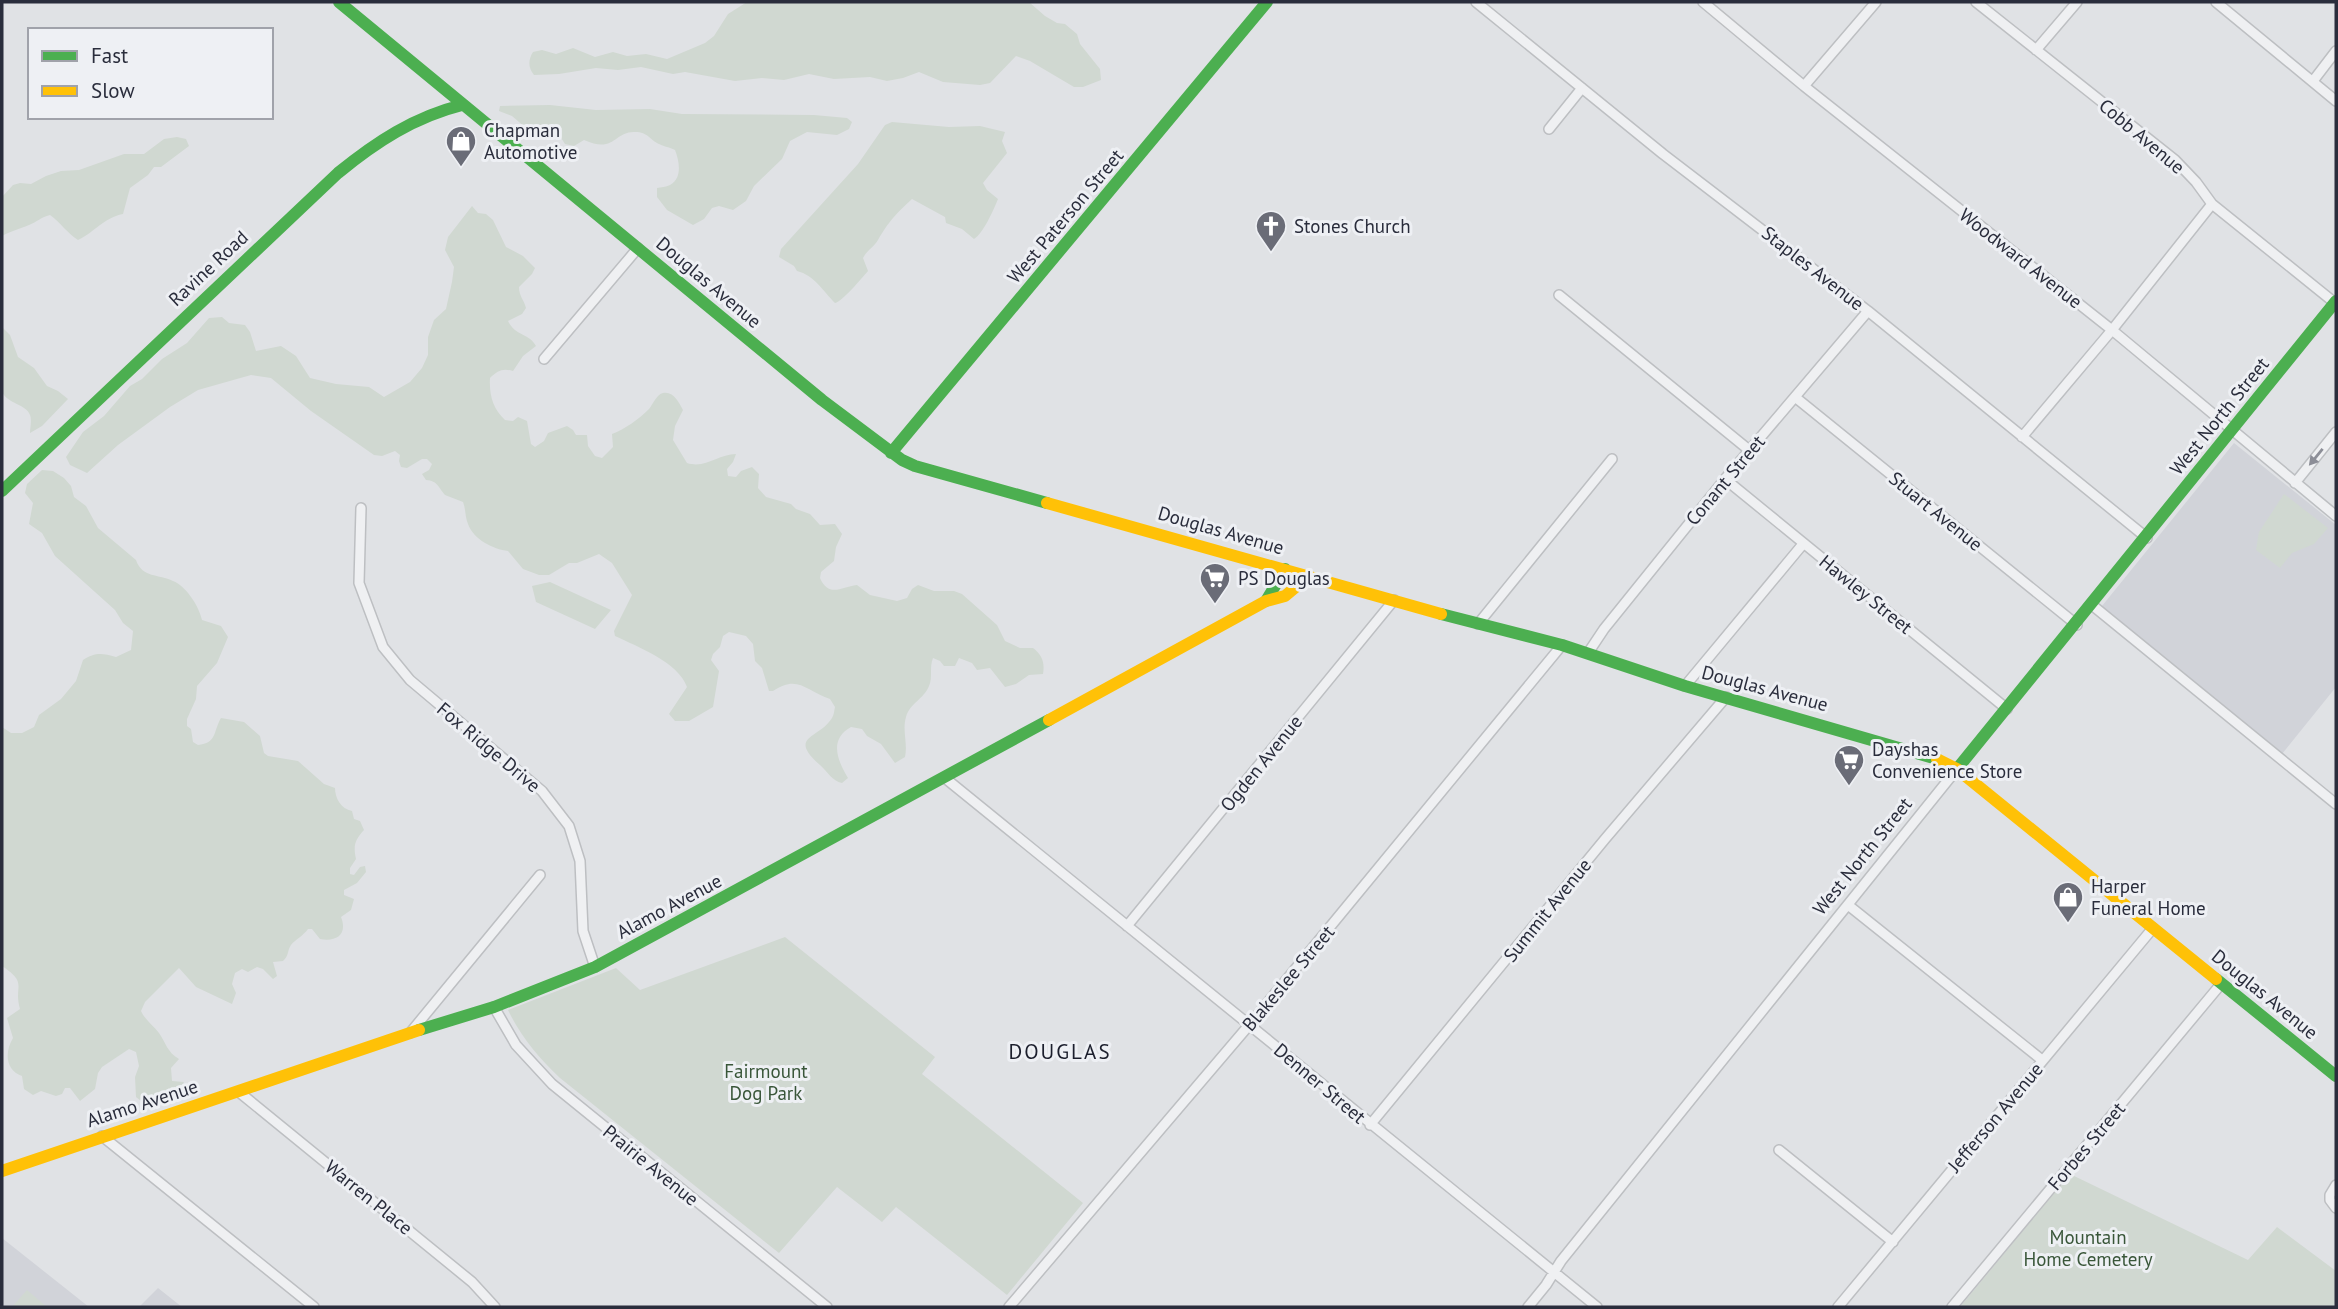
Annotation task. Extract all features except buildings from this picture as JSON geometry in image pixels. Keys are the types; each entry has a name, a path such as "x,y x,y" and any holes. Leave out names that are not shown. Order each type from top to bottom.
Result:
{"street":[{"name":"Douglas Avenue","path":"341,2 462,105 822,400 891,453 915,466 1478,624 1562,645 1685,686 1910,749 1957,769 2336,1076"},
{"name":"West Paterson Street","path":"891,453 1267,2"},
{"name":"Staples Avenue","path":"1476,2 1663,154 1868,311 2147,538"},
{"name":"Woodward Avenue","path":"1703,2 1804,86 2112,330 2336,516"},
{"path":"1804,86 1876,2"},
{"name":"Cobb Avenue","path":"1976,2 2175,160 2212,204 2336,302"},
{"path":"2036,50 2077,2"},
{"path":"2216,2 2336,101"},
{"path":"2313,81 2336,51"},
{"path":"1549,129 1582,88"},
{"name":"Ravine Road","path":"2,491 338,173 373,145 396,131 438,109 462,105"},
{"path":"2022,437 2112,330 2212,204"},
{"path":"544,359 638,248"},
{"path":"1559,295 1749,450"},
{"name":"West North Street","path":"1528,1307 1561,1261 2336,302"},
{"name":"Conant Street","path":"1588,653 1604,629 1725,479 1868,311"},
{"name":"Stuart Avenue","path":"1795,397 2077,625"},
{"path":"2295,483 2336,432"},
{"path":"1478,624 1612,459"},
{"name":"Hawley Street","path":"1725,479 2007,709"},
{"name":"Fox Ridge Drive","path":"361,508 359,583 383,647 410,680 542,791 569,826 580,862 583,931 595,967"},
{"path":"1685,686 1803,544"},
{"path":"1266,601 1285,569"},
{"name":"Alamo Avenue","path":"3,1169 494,1007 595,967 1266,601 1279,600 1291,593 1308,576"},
{"name":"Ogden Avenue","path":"1127,926 1394,600"},
{"path":"2092,605 2336,804"},
{"name":"Blakeslee Street","path":"1009,1307 1250,1024 1562,645"},
{"name":"Summit Avenue","path":"1370,1125 1726,697"},
{"name":"Denner Street","path":"945,778 1597,1307"},
{"path":"409,1033 540,874"},
{"path":"1848,905 2042,1060"},
{"name":"Jefferson Avenue","path":"1838,1307 2153,928"},
{"name":"Forbes Street","path":"1952,1307 2221,984"},
{"name":"Prairie Avenue","path":"494,1007 516,1045 552,1084 827,1307"},
{"name":"Warren Place","path":"239,1092 472,1282 495,1307"},
{"path":"102,1136 314,1307"},
{"path":"1779,1150 1893,1242"},
{"path":"2336,1185 2330,1195 2336,1208"}],"shaded area":[{"path":"2234,443 2336,525 2336,687 2282,754 2102,606"},
{"path":"2,1238 89,1307 2,1307"},
{"path":"158,1288 182,1307 139,1307"}],"green space":[{"path":"747,2 1029,2 1045,16 1065,24 1077,34 1080,44 1100,69 1101,80 1083,87 1074,87 1030,61 1016,56 990,83 980,85 943,82 919,72 887,81 870,77 834,79 809,74 784,80 762,78 735,81 685,72 673,74 641,67 618,70 596,68 534,75 530,67 533,52 542,50 556,54 573,48 595,57 613,52 627,56 646,54 667,59 705,43 714,36 728,14"},
{"path":"550,105 596,110 650,109 682,114 814,115 847,118 852,122 849,129 837,135 807,132 790,141 782,159 754,186 746,201 733,210 719,206 712,208 704,219 693,225 667,210 657,197 657,188 670,185 677,178 679,164 675,150 659,144 643,133 635,132 602,145 584,140 574,146 565,144 556,130 546,124 526,128 512,116 499,111 500,106"},
{"path":"892,122 949,127 980,126 1005,132 1002,141 1007,153 983,183 998,199 984,227 974,239 962,229 946,223 945,217 912,199 893,218 863,258 868,271 835,303 813,280 779,257 781,249 858,164 885,125"},
{"path":"164,139 186,139 189,146 161,167 154,167 130,188 123,214 110,219 84,237 78,240 50,215 2,236 2,197 13,185 31,184 61,171 79,170 124,154 144,154"},
{"path":"472,206 478,213 486,214 493,220 506,247 523,256 535,268 519,287 526,308 522,314 508,321 536,346 523,356 513,371 501,370 490,378 491,396 497,411 505,420 513,421 518,417 527,421 531,444 535,447 544,441 548,433 567,426 576,435 587,435 588,446 595,456 602,458 613,447 612,434 641,416 661,394 670,394 676,398 683,410 675,426 673,440 687,463 706,463 736,454 727,469 728,476 736,477 741,471 752,467 759,474 758,488 766,497 791,504 810,514 820,525 835,524 842,534 834,561 821,572 820,578 827,588 836,590 857,585 870,595 897,601 907,598 918,585 934,591 954,591 962,594 997,625 1005,641 1020,648 1033,648 1041,656 1043,674 1029,675 1016,684 1005,687 990,668 977,670 972,663 959,658 955,666 944,666 933,658 929,686 906,717 905,757 895,763 881,744 867,736 862,729 851,727 844,732 837,744 838,757 848,778 842,783 830,776 806,748 809,738 833,717 835,707 830,699 796,684 769,691 762,668 755,661 753,644 746,636 729,632 723,636 720,647 713,654 711,660 719,671 713,707 689,721 675,721 669,714 687,687 682,678 656,656 615,636 614,631 632,595 612,563 599,554 577,563 569,563 549,575 539,575 523,569 508,551 490,546 475,535 467,521 463,502 445,495 435,483 426,480 422,474 429,470 432,464 427,459 407,468 401,467 400,455 395,451 382,456 374,455 311,411 271,378 251,375 198,390 118,445 87,473 70,465 66,457 83,432 104,416 130,386 142,379 162,359 187,343 209,318 222,317 229,323 245,325 256,351 281,346 296,356 310,378 369,387 384,397 410,382 422,368 428,355 428,337 434,320 446,309 454,267 445,250 448,237"},
{"path":"2,327 10,335 18,357 34,368 47,386 68,399 42,426 30,433 31,419 28,411 8,399 2,392"},
{"path":"42,470 53,471 64,478 71,486 74,497 86,506 98,528 136,560 142,570 183,587 195,603 202,620 221,626 228,637 217,663 197,686 196,699 187,719 193,742 198,745 212,739 221,718 244,722 260,736 264,753 268,756 298,761 324,784 335,788 339,802 352,811 354,819 360,821 364,830 356,843 356,859 350,868 350,874 354,875 360,867 365,866 366,872 357,883 344,890 344,895 354,899 351,910 341,917 343,928 339,936 320,939 312,929 308,929 291,945 283,961 273,962 277,976 273,979 257,967 248,972 242,969 235,973 232,984 236,993 232,1004 196,987 179,968 145,1002 141,1011 169,1050 179,1059 171,1068 172,1081 184,1082 171,1094 153,1100 141,1101 136,1097 135,1077 139,1066 136,1052 129,1049 102,1067 95,1089 80,1101 70,1088 65,1088 62,1094 56,1096 41,1091 33,1095 24,1089 22,1076 13,1070 8,1060 8,1049 13,1038 7,1018 20,1009 18,981 2,966 2,727 11,733 22,733 34,727 39,715 61,699 76,681 83,660 99,654 116,657 131,650 133,631 123,623 115,610 55,556 42,533 29,524 33,503 25,493 27,484"},
{"path":"2284,494 2328,528 2314,544 2292,553 2280,568 2256,550 2259,532"},
{"path":"550,582 611,610 595,629 536,602 532,586"},
{"name":"Fairmount Dog Park","path":"785,937 935,1057 922,1074 1083,1203 1007,1295 896,1207 882,1222 837,1187 779,1253 560,1078 531,1046 508,1010 616,968 640,990"},
{"name":"Mountain Home Cemetery","path":"2070,1174 2248,1260 2277,1227 2336,1271 2336,1307 1960,1307"},
{"path":"27,1290 47,1307 12,1307"}],"traffic: fast":[{"path":"339,2 822,400 902,460 1047,503"},
{"path":"891,453 1267,2"},
{"path":"2,491 338,173 396,132 428,116 462,105"},
{"path":"1957,769 2336,301"},
{"path":"1266,601 1285,569"},
{"path":"1441,614 1562,645 1685,686 1937,759"},
{"path":"419,1030 494,1007 595,967 1049,720"},
{"path":"2216,979 2336,1076"}],"traffic: slow":[{"path":"1047,503 1441,614"},
{"path":"1049,720 1266,601 1285,596 1309,576"},
{"path":"1937,759 1957,769 2216,979"},
{"path":"2,1171 419,1030"}],"place":[{"name":"Chapman Automotive","path":"461,168"},
{"name":"Stones Church","path":"1271,253"},
{"name":"PS Douglas","path":"1215,605"},
{"name":"Dayshas Convenience Store","path":"1849,787"},
{"name":"Harper Funeral Home","path":"2068,924"}],"district":[{"name":"DOUGLAS","path":"1060,1052"}]}
